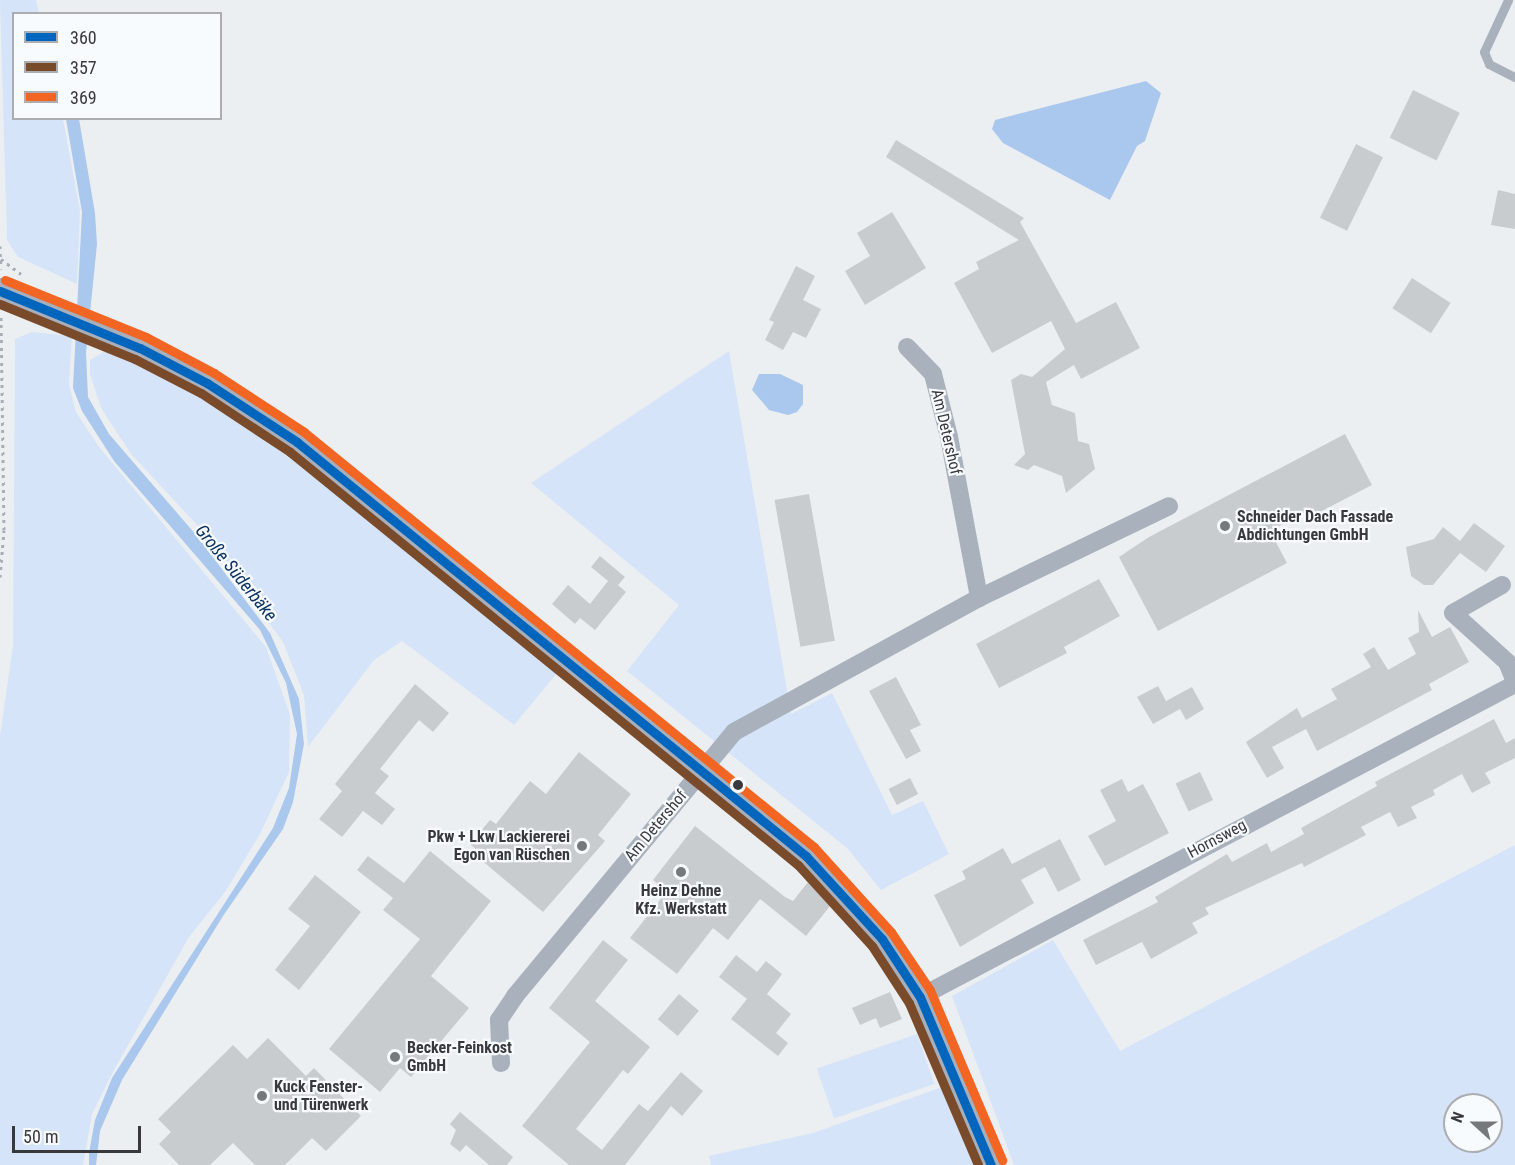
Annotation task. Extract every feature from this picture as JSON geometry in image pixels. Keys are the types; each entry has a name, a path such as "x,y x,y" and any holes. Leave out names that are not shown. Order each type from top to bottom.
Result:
{"main road":[{"path":"0,281 207,383 297,442 702,770 836,885 882,939 920,997 991,1165"}],"street":[{"name":"Am Detershof","path":"907,347 933,374 949,438 979,597"},
{"name":"Am Detershof","path":"501,1063 499,1020 515,996 734,732 979,597 1169,506"},
{"name":"Hornsweg","path":"920,997 1515,683 1507,662 1453,613 1502,585"}],"lane":[{"path":"1508,0 1484,52 1490,64 1515,77"}],"path":[{"path":"0,246 0,281"},
{"path":"0,577 4,530 2,327"}],"shaded area":[{"path":"0,0 36,0 39,12 12,12 12,120 63,120 80,211 77,284 18,257 7,240"},
{"path":"32,332 72,336 69,385 76,412 99,447 266,647 290,715 289,772 260,834 225,892 189,937 114,1070 92,1114 83,1165 0,1165 0,736 13,645 15,339"},
{"path":"110,348 226,410 290,452 558,672 514,725 402,641 374,660 308,747 304,695 283,642 200,528 131,454 101,408 90,374 90,360"},
{"path":"729,351 791,714 832,693 892,815 923,801 949,854 881,890 847,848 627,671 679,605 531,483"},
{"path":"1515,845 1515,1165 1014,1165 952,996 1053,940 1120,1051"},
{"path":"917,1034 934,1084 834,1119 817,1069"},
{"path":"942,1087 974,1165 711,1165 709,1156 813,1133"}],"water":[{"path":"1146,81 1161,93 1145,141 1137,146 1110,200 1003,143 992,129 995,120"},
{"path":"66,120 79,120 95,213 97,244 86,353 88,397 109,434 197,536 270,633 299,699 304,744 293,802 283,829 223,916 122,1080 100,1131 96,1165 89,1165 95,1120 112,1078 273,828 289,788 297,734 286,683 260,630 114,461 82,411 73,388 82,212"},
{"path":"759,374 780,374 803,385 803,404 797,412 788,415 769,410 752,390"}],"building":[{"path":"1413,90 1460,113 1437,160 1390,138"},
{"path":"896,140 1024,218 1020,222 1076,323 1116,302 1140,348 1081,379 1074,365 1046,382 1052,405 1075,413 1078,441 1089,444 1095,469 1066,493 1062,476 1034,465 1028,470 1014,465 1025,454 1011,380 1021,374 1032,377 1065,349 1051,321 992,353 954,283 979,269 976,262 1019,240 886,157"},
{"path":"1356,144 1383,157 1347,231 1320,218"},
{"path":"1498,190 1515,194 1515,229 1491,225"},
{"path":"892,212 926,268 865,305 845,271 870,256 857,233"},
{"path":"796,266 815,276 803,300 821,309 806,338 793,332 783,350 765,340 774,322 769,320"},
{"path":"1412,278 1451,303 1431,333 1392,308"},
{"name":"Schneider Dach Fassade Abdichtungen GmbH","path":"1345,434 1372,485 1316,514 1313,508 1270,531 1287,563 1158,631 1119,557 1149,537"},
{"path":"809,494 835,641 800,647 775,500"},
{"path":"1474,523 1505,546 1486,572 1460,553 1433,585 1424,585 1411,576 1406,547 1434,539 1443,527 1460,541"},
{"path":"600,556 625,577 618,585 626,592 595,630 580,618 575,624 552,604 568,585 590,604 608,581 591,567"},
{"path":"1099,579 1120,616 1064,647 1067,653 999,688 976,644"},
{"path":"1418,610 1432,637 1450,627 1469,662 1429,684 1432,690 1317,751 1306,729 1272,747 1284,768 1267,778 1246,742 1297,708 1302,718 1337,699 1331,689 1371,667 1363,654 1374,647 1388,670 1416,654 1408,638 1419,632"},
{"path":"896,677 921,725 910,730 921,751 906,759 869,691"},
{"path":"415,684 449,713 433,732 419,720 380,769 389,776 375,793 395,809 382,825 363,811 342,837 319,819 342,791 335,784"},
{"path":"1158,686 1166,701 1192,687 1204,709 1186,720 1180,709 1153,724 1137,697"},
{"path":"1494,719 1506,743 1515,738 1515,758 1485,773 1491,783 1472,793 1462,774 1433,790 1435,795 1411,807 1417,818 1398,827 1390,812 1361,827 1366,835 1304,867 1302,863 1205,908 1209,914 1192,923 1198,933 1151,959 1142,942 1096,965 1083,940 1158,902 1155,897 1227,854 1232,862 1267,843 1271,852 1304,834 1301,828 1377,786 1375,782"},
{"path":"579,752 631,794 598,835 605,841 543,912 473,853 477,850 470,844 490,820 496,824 530,781 546,794"},
{"path":"1200,772 1213,800 1189,812 1176,783"},
{"path":"910,778 918,794 897,805 889,789"},
{"path":"1122,779 1128,792 1143,784 1169,833 1105,866 1088,836 1116,821 1100,790"},
{"path":"695,826 785,897 793,901 808,882 830,906 806,936 760,899 728,940 713,928 677,974 630,938 667,891 653,880"},
{"path":"1060,839 1081,880 1058,892 1045,867 1021,880 1034,903 960,947 934,895 966,879 962,871 1003,848 1012,864"},
{"path":"430,851 491,901 431,976 469,1008 411,1077 400,1068 380,1092 329,1049 420,939 383,910 393,898 357,870 368,856 404,883"},
{"path":"315,875 361,912 299,990 275,970 310,926 288,909"},
{"path":"603,940 628,960 595,1001 650,1047 628,1074 623,1070 576,1129 602,1150 639,1104 648,1111 681,1072 703,1091 682,1116 671,1106 625,1165 569,1165 522,1126 590,1042 549,1008"},
{"path":"736,955 757,972 766,961 782,974 767,994 791,1014 776,1033 788,1043 778,1056 731,1019 747,999 719,977"},
{"path":"890,992 902,1019 880,1028 876,1018 860,1025 852,1008"},
{"path":"679,994 699,1011 678,1036 658,1019"},
{"name":"Kuck Fenster- und Türenwerk","path":"268,1038 306,1076 314,1068 361,1116 326,1151 312,1138 285,1165 255,1165 233,1143 210,1165 179,1165 159,1144 171,1132 158,1119 233,1045 247,1059"},
{"path":"460,1112 513,1157 507,1165 489,1165 466,1145 460,1152 450,1144 456,1130 450,1124"}],"transit line":[{"name":"369","path":"5,280 146,337 214,373 304,432 814,847 891,932 930,990 1002,1160"},
{"name":"360","path":"0,291 140,348 207,383 297,442 806,856 882,939 920,997 991,1165"},
{"name":"357","path":"0,304 135,359 201,393 290,452 798,865 872,946 909,1003 978,1165"}],"place":[{"name":"Schneider Dach Fassade Abdichtungen GmbH","path":"1225,526"},
{"name":"Pkw + Lkw Lackiererei Egon van Rüschen","path":"582,846"},
{"name":"Heinz Dehne Kfz. Werkstatt","path":"681,872"},
{"name":"Becker-Feinkost GmbH","path":"395,1057"},
{"name":"Kuck Fenster- und Türenwerk","path":"262,1096"}],"water label":[{"name":"Große Süderbäke","path":"236,573"}]}
